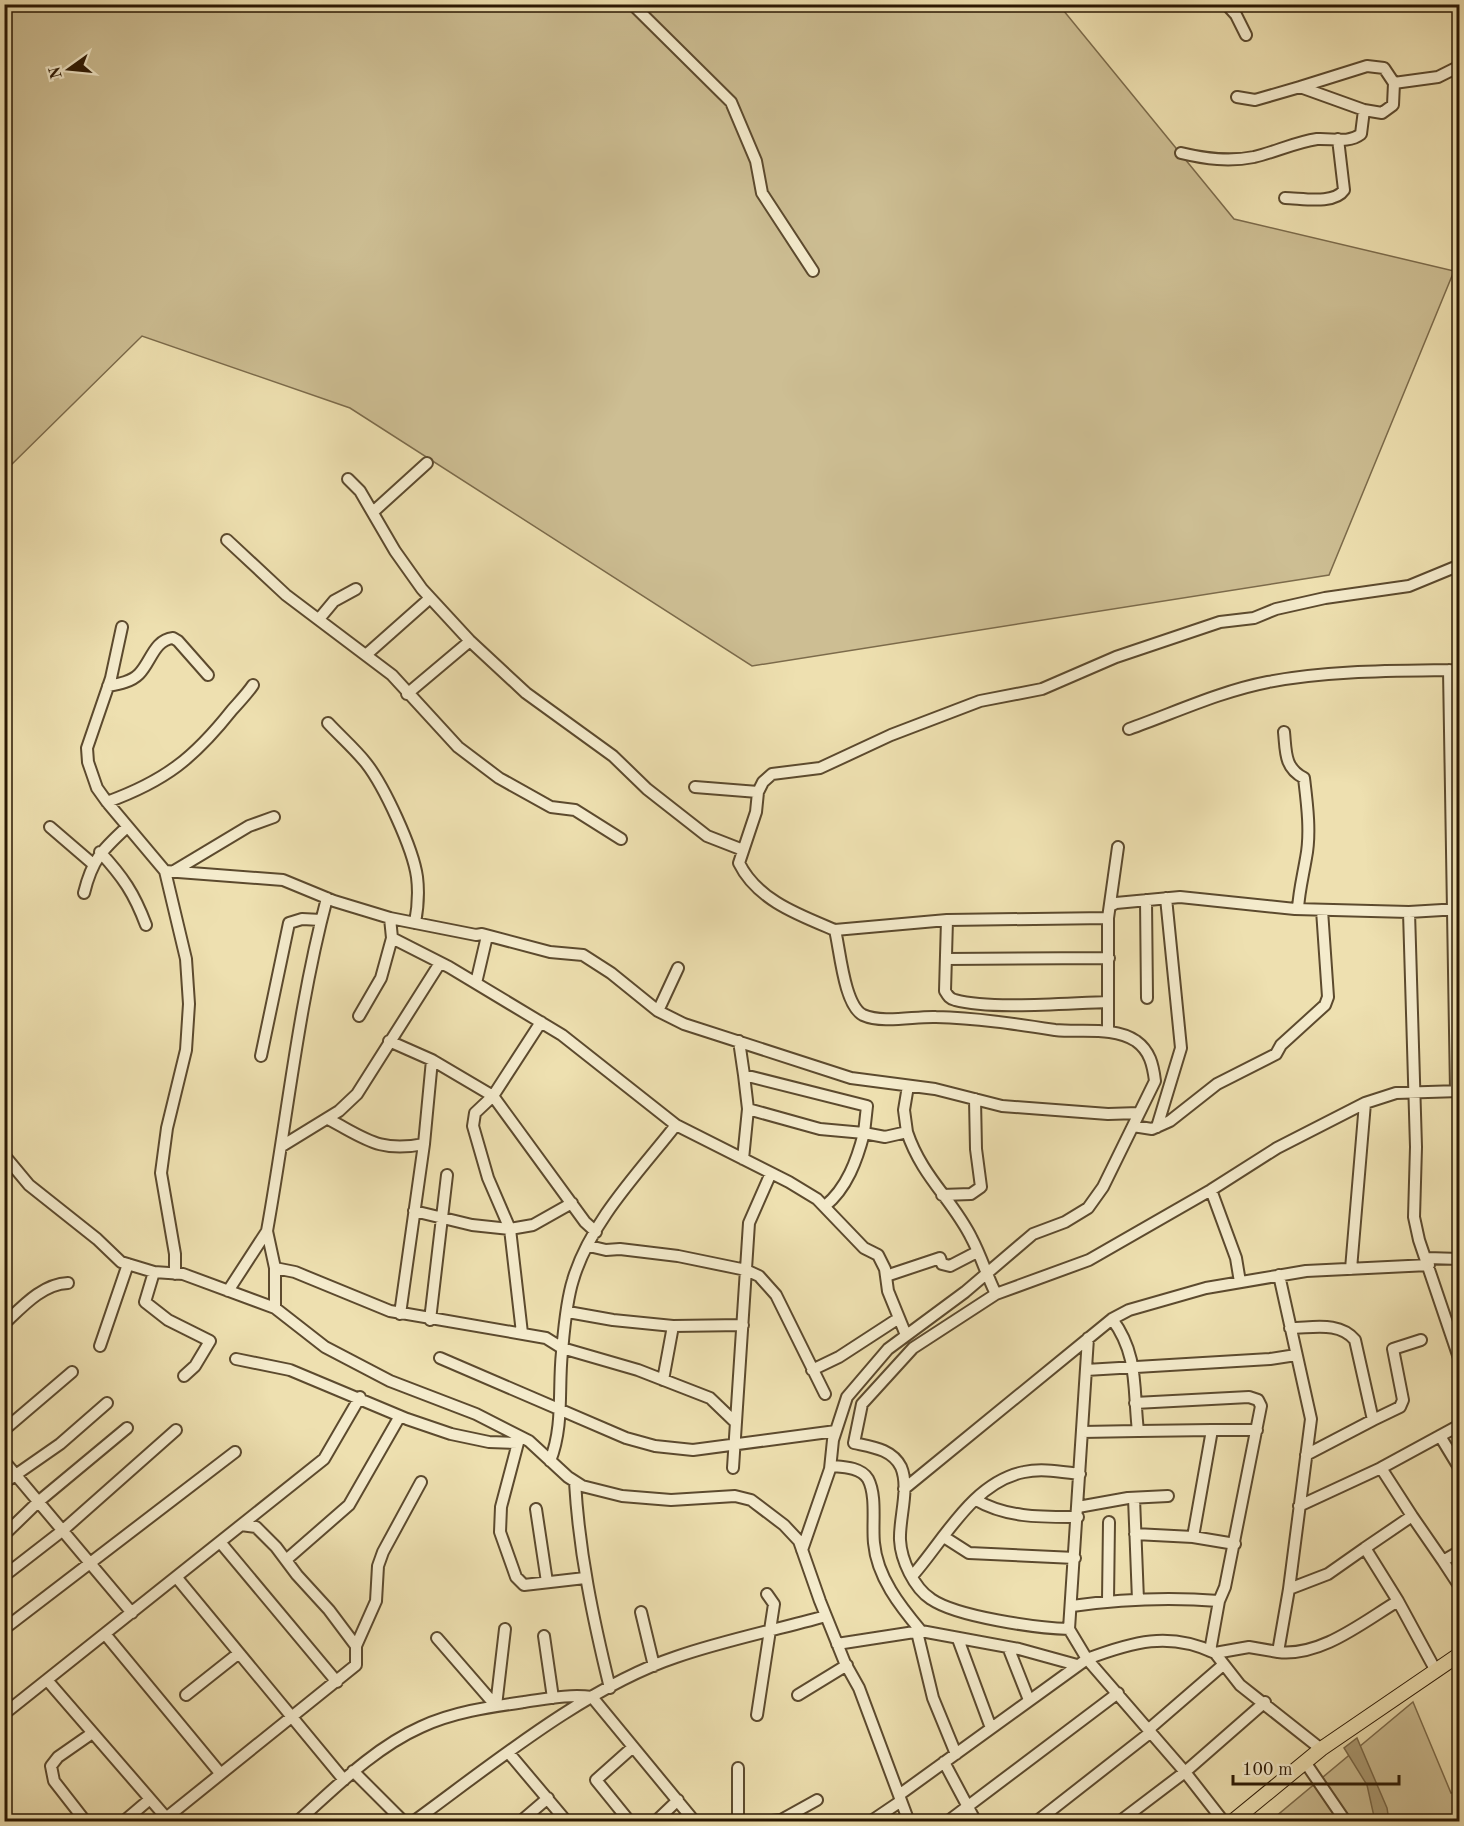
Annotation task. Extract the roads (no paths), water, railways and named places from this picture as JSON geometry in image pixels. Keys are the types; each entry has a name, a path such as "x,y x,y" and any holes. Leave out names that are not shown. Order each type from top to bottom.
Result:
{"main road":[{"path":"1232,1821 1325,1747 1460,1654"}],"street":[{"path":"632,4 731,102 756,161 762,193 813,271"},
{"path":"1226,4 1236,15 1246,35"},
{"path":"1237,97 1255,100 1367,66 1384,68 1394,84 1393,105 1382,113 1364,110 1300,87"},
{"path":"1394,84 1438,77 1460,66"},
{"path":"1181,153 1207,159 1227,160 1253,157 1315,140 1355,139 1361,134 1364,110"},
{"path":"1285,198 1329,199 1341,194 1344,190 1338,140"},
{"path":"373,512 427,463"},
{"path":"348,479 373,512 395,551 429,599 470,641 526,693 613,756 647,789 707,836 743,850"},
{"path":"227,540 286,595 392,675 458,747 499,778 551,807 575,810 621,839"},
{"path":"1108,918 947,920 836,930 794,913 766,895 746,877 739,863 756,812 758,792 763,782 772,774 820,768 891,735 980,701 1042,688 1116,657 1220,622 1254,618 1325,598 1409,586 1460,566"},
{"path":"319,619 334,601 356,589"},
{"path":"367,654 429,599"},
{"path":"122,627 108,686 87,748 88,762 97,788 126,828 169,871 186,959 189,1004 186,1050 167,1128 161,1173 175,1254 174,1274"},
{"path":"108,686 123,683 138,675 160,642 173,638 208,675"},
{"path":"407,694 470,641"},
{"path":"1071,1633 962,1612 932,1601 919,1590 901,1551 899,1528 904,1489 902,1469 896,1459 886,1451 854,1443 862,1404 913,1348 996,1294 1089,1260 1211,1190 1277,1148 1365,1103 1396,1093 1458,1091 1454,670 1359,673 1269,682 1237,690 1129,729"},
{"path":"107,802 149,785 190,759 216,732 253,685"},
{"path":"328,723 365,761 378,780 395,818 417,874 419,901 415,923"},
{"path":"1284,732 1287,764 1292,772 1304,778 1307,810 1307,856 1299,890 1298,909"},
{"path":"695,787 758,792"},
{"path":"169,871 249,826 274,817"},
{"path":"50,827 93,864"},
{"path":"84,893 93,864 100,852 126,828"},
{"path":"1108,1032 1108,918 1118,847"},
{"path":"100,852 123,877 135,895 146,925"},
{"path":"169,871 283,880 327,898 390,918 487,936 550,952 583,955 611,973 658,1011 684,1024 851,1078 908,1086 1002,1106 1108,1114 1139,1113"},
{"path":"1110,906 1116,903 1180,897 1298,909 1409,912 1456,909"},
{"path":"275,1308 275,1268 267,1231 300,1029 327,898"},
{"path":"802,1550 831,1465 835,1436 847,1398 888,1349 1034,1234 1065,1222 1088,1208 1146,1127 1181,1048 1166,898"},
{"path":"1146,900 1147,998"},
{"path":"1146,1127 1170,1121 1217,1084 1276,1054 1281,1045 1325,1005 1329,989 1322,910"},
{"path":"1409,912 1415,1092 1414,1217 1419,1240 1460,1361"},
{"path":"359,1016 381,978 392,938 390,918"},
{"path":"261,1056 286,931 290,923 295,920 321,920"},
{"path":"947,920 945,992 949,997 956,1000 1014,1004 1108,1002"},
{"path":"836,930 850,1001 862,1015 879,1018 937,1017 1014,1023 1057,1030 1108,1032 1137,1042 1153,1063 1155,1081 1139,1113"},
{"path":"476,983 487,936"},
{"path":"392,938 476,983 541,1022 618,1076 676,1125 818,1199 864,1248 878,1255 904,1337 913,1348"},
{"path":"946,959 1109,958"},
{"path":"282,1146 328,1119 357,1094 440,963"},
{"path":"658,1011 678,968"},
{"path":"1014,1004 1014,1023"},
{"path":"522,1333 510,1229 488,1178 473,1126 476,1113 493,1096 541,1022"},
{"path":"389,1041 432,1060 493,1096 585,1222 596,1232"},
{"path":"739,1041 748,1109 743,1159"},
{"path":"400,1314 424,1144 432,1060"},
{"path":"744,1075 867,1106 864,1133 857,1160 837,1196 825,1206"},
{"path":"908,1086 904,1110 907,1132 913,1148 972,1239 996,1294"},
{"path":"942,1195 971,1194 981,1186 976,1149 975,1099"},
{"path":"1351,1269 1365,1103"},
{"path":"748,1109 820,1129 885,1137 907,1132"},
{"path":"1139,1113 1146,1127"},
{"path":"328,1119 375,1144 401,1148 424,1144"},
{"path":"550,1461 556,1446 560,1419 562,1348 573,1280 602,1219 676,1125"},
{"path":"4,1155 29,1185 97,1239 121,1262 154,1272 174,1274 275,1308 334,1352 390,1381 476,1414 519,1440"},
{"path":"733,1468 749,1222 771,1173"},
{"path":"430,1320 440,1219 447,1175"},
{"path":"1211,1190 1236,1258 1240,1282"},
{"path":"414,1211 440,1219 510,1229 533,1225 572,1203"},
{"path":"228,1291 267,1231"},
{"path":"589,1246 606,1250 620,1248 678,1256 746,1270 759,1276 776,1296 825,1394"},
{"path":"886,1276 940,1258 942,1264 950,1266 977,1252"},
{"path":"904,1489 1088,1338 1112,1319 1128,1310 1195,1291 1279,1275 1460,1259"},
{"path":"100,1346 128,1264"},
{"path":"275,1268 295,1272 400,1314 546,1338 562,1348 663,1380 710,1398 735,1422"},
{"path":"154,1272 145,1302 168,1320 210,1341 195,1366 184,1376"},
{"path":"1278,1652 1289,1589 1311,1419 1279,1275"},
{"path":"4,1324 45,1289 58,1283 68,1283"},
{"path":"568,1312 613,1320 673,1326 743,1325"},
{"path":"812,1370 839,1357 899,1318"},
{"path":"1112,1319 1124,1334 1135,1369 1134,1403 1138,1431"},
{"path":"663,1380 673,1326"},
{"path":"1290,1328 1331,1327 1349,1333 1355,1340 1373,1420"},
{"path":"1088,1338 1071,1633 1085,1656 1118,1692 1224,1821"},
{"path":"1306,1455 1400,1407 1402,1400 1393,1349 1421,1340"},
{"path":"1086,1370 1135,1369 1296,1355"},
{"path":"440,1358 560,1407 626,1438 655,1446 693,1450 735,1444 835,1436"},
{"path":"236,1359 290,1370 360,1397 400,1416 451,1434 489,1442 530,1441 575,1482 622,1496 671,1500 735,1496 752,1500 784,1525 802,1550 837,1644 860,1689 909,1821"},
{"path":"4,1430 72,1372"},
{"path":"4,1713 177,1578 324,1459 360,1397"},
{"path":"1134,1403 1249,1397 1258,1400 1261,1406 1235,1544 1220,1601 1212,1652"},
{"path":"4,1483 60,1444 107,1403"},
{"path":"286,1560 349,1505 400,1416"},
{"path":"1299,1506 1381,1468 1460,1425"},
{"path":"4,1535 38,1502 127,1428"},
{"path":"4,1576 62,1531 176,1430"},
{"path":"1193,1537 1212,1430"},
{"path":"1082,1432 1257,1430"},
{"path":"1440,1436 1460,1469"},
{"path":"519,1440 501,1507 500,1532 516,1577 524,1585 585,1578"},
{"path":"4,1629 235,1452"},
{"path":"4,1461 132,1613"},
{"path":"831,1465 848,1467 863,1473 869,1480 874,1546 881,1571 897,1602 919,1631 933,1698 956,1754"},
{"path":"1381,1468 1460,1587"},
{"path":"913,1575 976,1500 1004,1480 1023,1472 1080,1474"},
{"path":"47,1680 91,1734 168,1820 220,1773 356,1665 356,1646 376,1601 375,1583 381,1559 421,1482"},
{"path":"575,1482 585,1578 610,1688"},
{"path":"976,1500 994,1510 1006,1513 1078,1512 1134,1498 1168,1496"},
{"path":"1134,1498 1138,1600"},
{"path":"536,1509 547,1582"},
{"path":"1289,1589 1328,1574 1412,1516"},
{"path":"1108,1601 1109,1522"},
{"path":"240,1525 256,1527 329,1610 356,1646"},
{"path":"1135,1533 1193,1537 1235,1544"},
{"path":"944,1537 969,1553 1075,1558"},
{"path":"220,1542 337,1682"},
{"path":"1365,1548 1398,1601 1436,1671"},
{"path":"1443,1561 1460,1551"},
{"path":"177,1578 344,1780"},
{"path":"757,1715 774,1604 767,1594"},
{"path":"1072,1606 1108,1601 1188,1598 1220,1601"},
{"path":"1212,1652 1249,1647 1290,1654 1318,1648 1398,1601"},
{"path":"641,1612 654,1666"},
{"path":"413,1821 508,1752 592,1697 654,1666 675,1657 826,1616"},
{"path":"496,1706 505,1629"},
{"path":"837,1644 919,1631 1008,1647 1077,1665"},
{"path":"105,1634 220,1773"},
{"path":"544,1636 553,1698"},
{"path":"437,1638 496,1706"},
{"path":"958,1639 991,1728"},
{"path":"870,1821 944,1762 1077,1665 1085,1656 1159,1639 1198,1645 1212,1652 1240,1685 1325,1747"},
{"path":"1008,1647 1029,1700"},
{"path":"186,1695 239,1653"},
{"path":"798,1695 847,1665"},
{"path":"1036,1821 1150,1730 1223,1665"},
{"path":"947,1821 1118,1692"},
{"path":"297,1821 353,1771 421,1727 462,1713 496,1706 578,1695 592,1697 695,1821"},
{"path":"1119,1821 1185,1772 1265,1702"},
{"path":"86,1821 54,1781 51,1766 58,1757 91,1734"},
{"path":"630,1821 596,1780 633,1747"},
{"path":"508,1752 567,1821"},
{"path":"944,1762 976,1821"},
{"path":"1305,1762 1346,1821"},
{"path":"738,1768 738,1821"},
{"path":"353,1771 404,1821"},
{"path":"520,1821 548,1798"},
{"path":"123,1821 150,1799"},
{"path":"655,1821 678,1800"},
{"path":"762,1821 781,1820 817,1800"}]}
